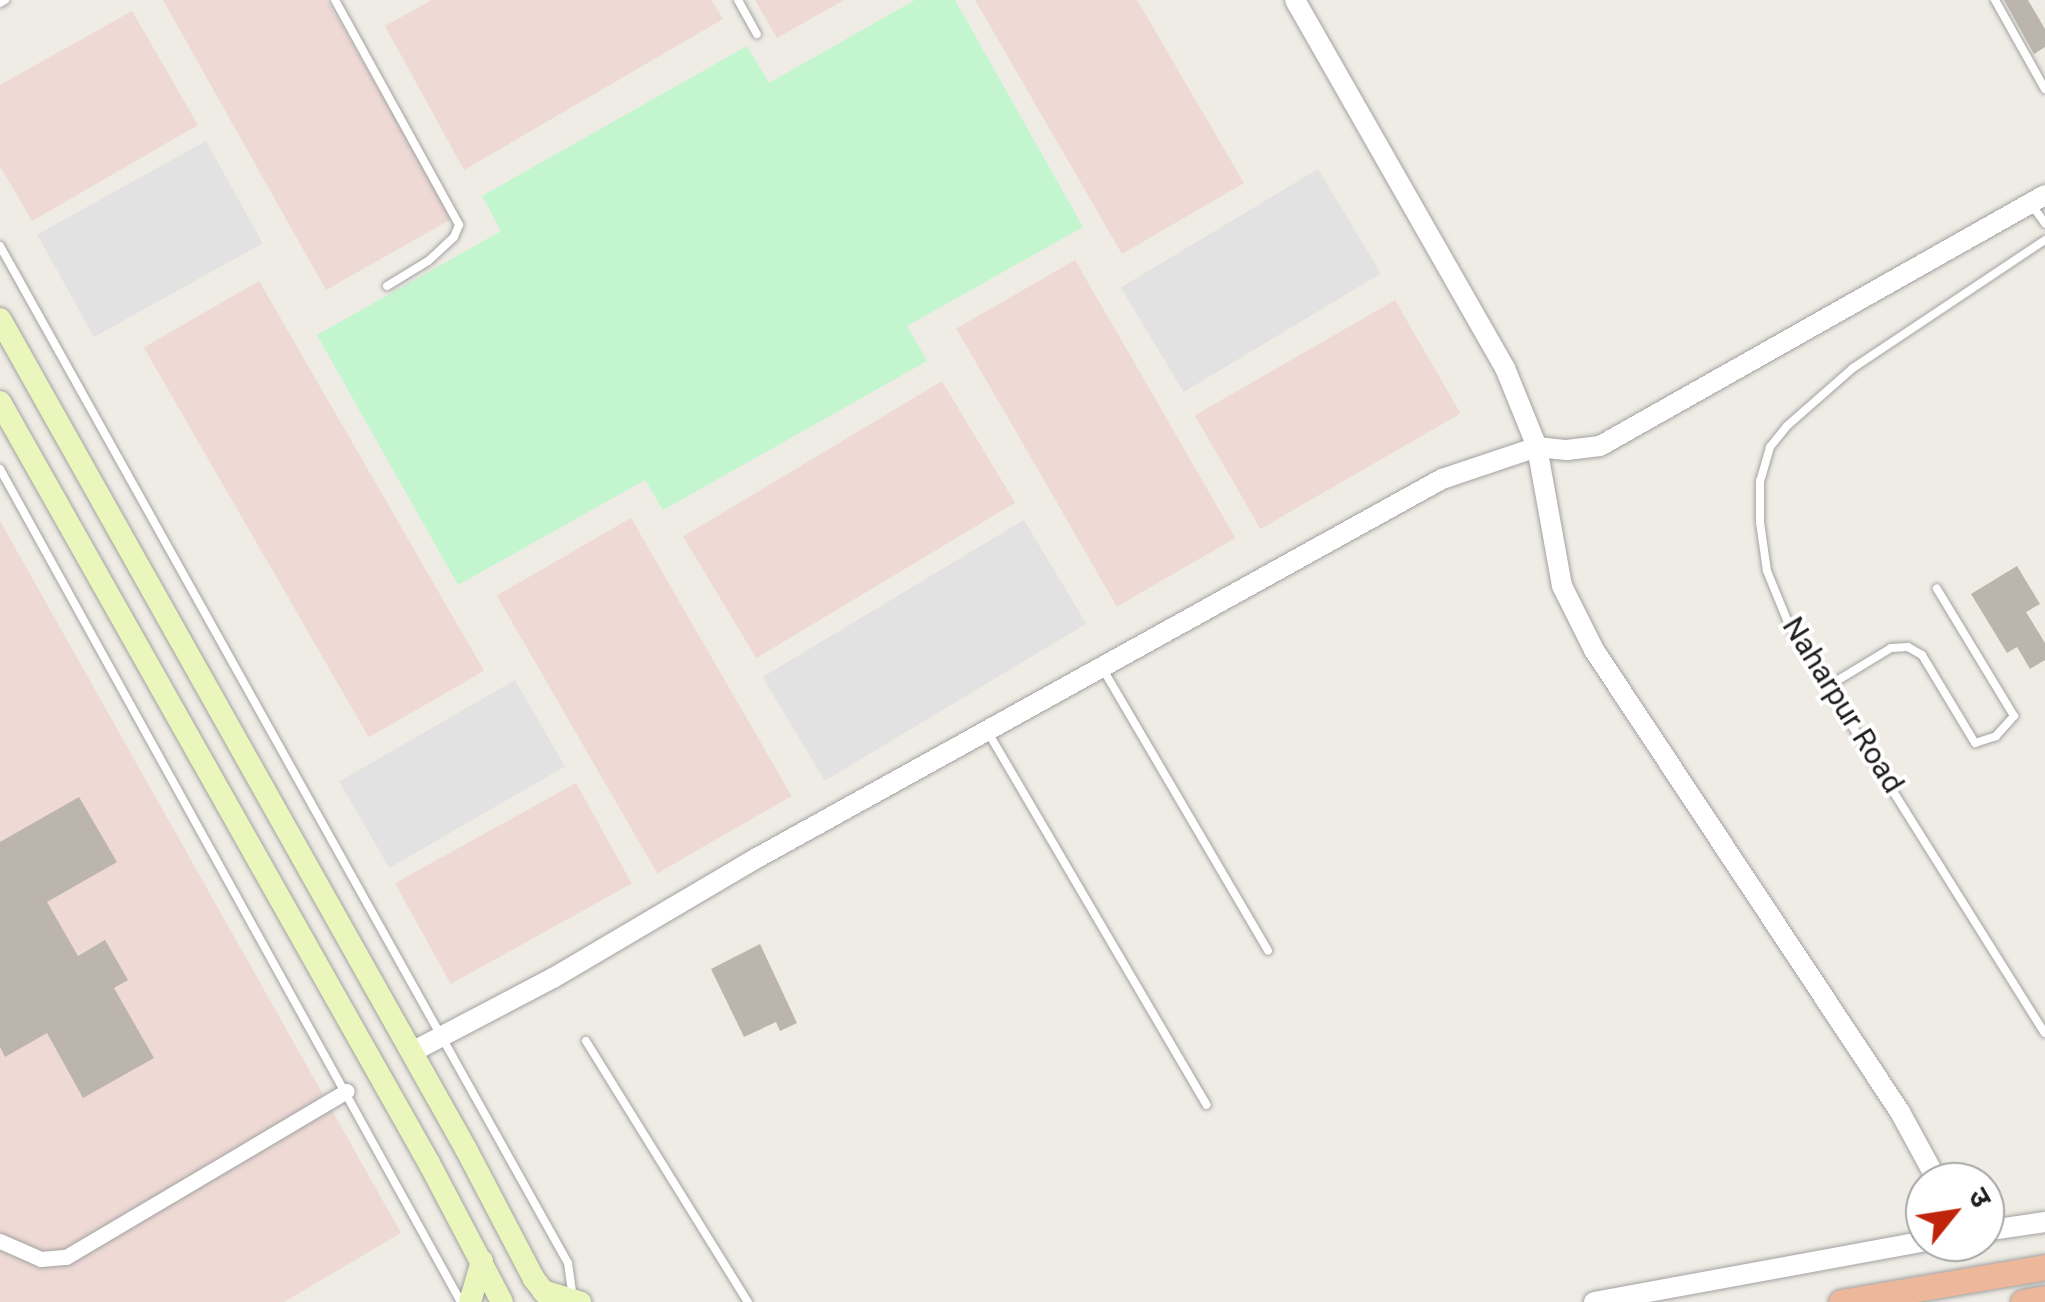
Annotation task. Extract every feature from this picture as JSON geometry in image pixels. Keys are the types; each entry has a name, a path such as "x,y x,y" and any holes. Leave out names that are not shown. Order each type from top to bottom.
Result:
{"highway":[{"path":"1841,1302 2045,1267"},
{"path":"2022,1302 2045,1298"}],"main road":[{"path":"0,319 412,1052 562,1298"},
{"path":"0,402 502,1302"},
{"path":"470,1302 482,1262"}],"street":[{"path":"1295,0 1505,368 1537,446 1562,586 1594,650 1900,1112 1927,1162"},
{"path":"412,1052 1442,478 1537,446 1567,450 1600,446 2038,199"},
{"path":"0,1242 41,1259 66,1257 347,1091"},
{"path":"2005,1228 2045,1222"},
{"path":"1594,1302 1905,1246"}],"lane":[{"path":"336,0 459,226 454,237 428,261 387,286"},
{"path":"738,0 757,34"},
{"path":"1995,0 2045,88"},
{"path":"2038,199 2045,223"},
{"name":"Naharpur Road","path":"2045,240 1853,368 1818,397 1770,447 1760,481 1760,522 1767,570 1790,627 1824,688 1914,818 2045,1033"},
{"path":"2,253 568,1263 562,1298"},
{"path":"0,469 461,1302"},
{"path":"1824,688 1891,648 1908,647 1928,664 1975,743 1996,736 2014,716 1937,590"},
{"path":"1102,667 1268,951"},
{"path":"987,730 1207,1105"},
{"path":"586,1041 748,1302"}],"shaded area":[{"path":"163,0 327,0 453,218 326,290"},
{"path":"432,0 711,0 723,19 464,170 385,26"},
{"path":"755,0 844,0 777,38"},
{"path":"975,0 1137,0 1244,183 1122,254"},
{"path":"132,11 198,125 32,221 0,166 0,85"},
{"path":"206,141 263,243 94,337 37,235"},
{"path":"1318,169 1381,274 1184,392 1121,287"},
{"path":"1075,260 1236,538 1117,606 956,329"},
{"path":"259,281 484,671 369,737 144,348"},
{"path":"1395,300 1460,413 1260,529 1195,416"},
{"path":"942,381 1015,503 756,658 683,537"},
{"path":"631,518 792,796 657,873 497,596"},
{"path":"1024,520 1086,624 825,781 763,677"},
{"path":"0,521 401,1233 284,1302 0,1302"},
{"path":"515,680 565,767 389,868 339,782"},
{"path":"576,783 632,884 451,984 395,883"}],"green space":[{"path":"915,0 955,0 1083,227 907,326 927,361 663,510 645,480 458,585 317,335 501,231 482,196 747,46 769,83"}],"building":[{"path":"2004,0 2028,0 2045,29 2045,47 2034,54"},
{"path":"2017,566 2040,604 2026,612 2045,643 2045,660 2030,669 2017,647 2007,653 1971,594"},
{"path":"79,797 117,862 47,902 78,956 105,940 128,980 114,988 154,1058 83,1098 47,1033 5,1057 0,1047 0,842"},
{"path":"760,944 797,1023 780,1031 776,1022 744,1037 711,969"}]}
